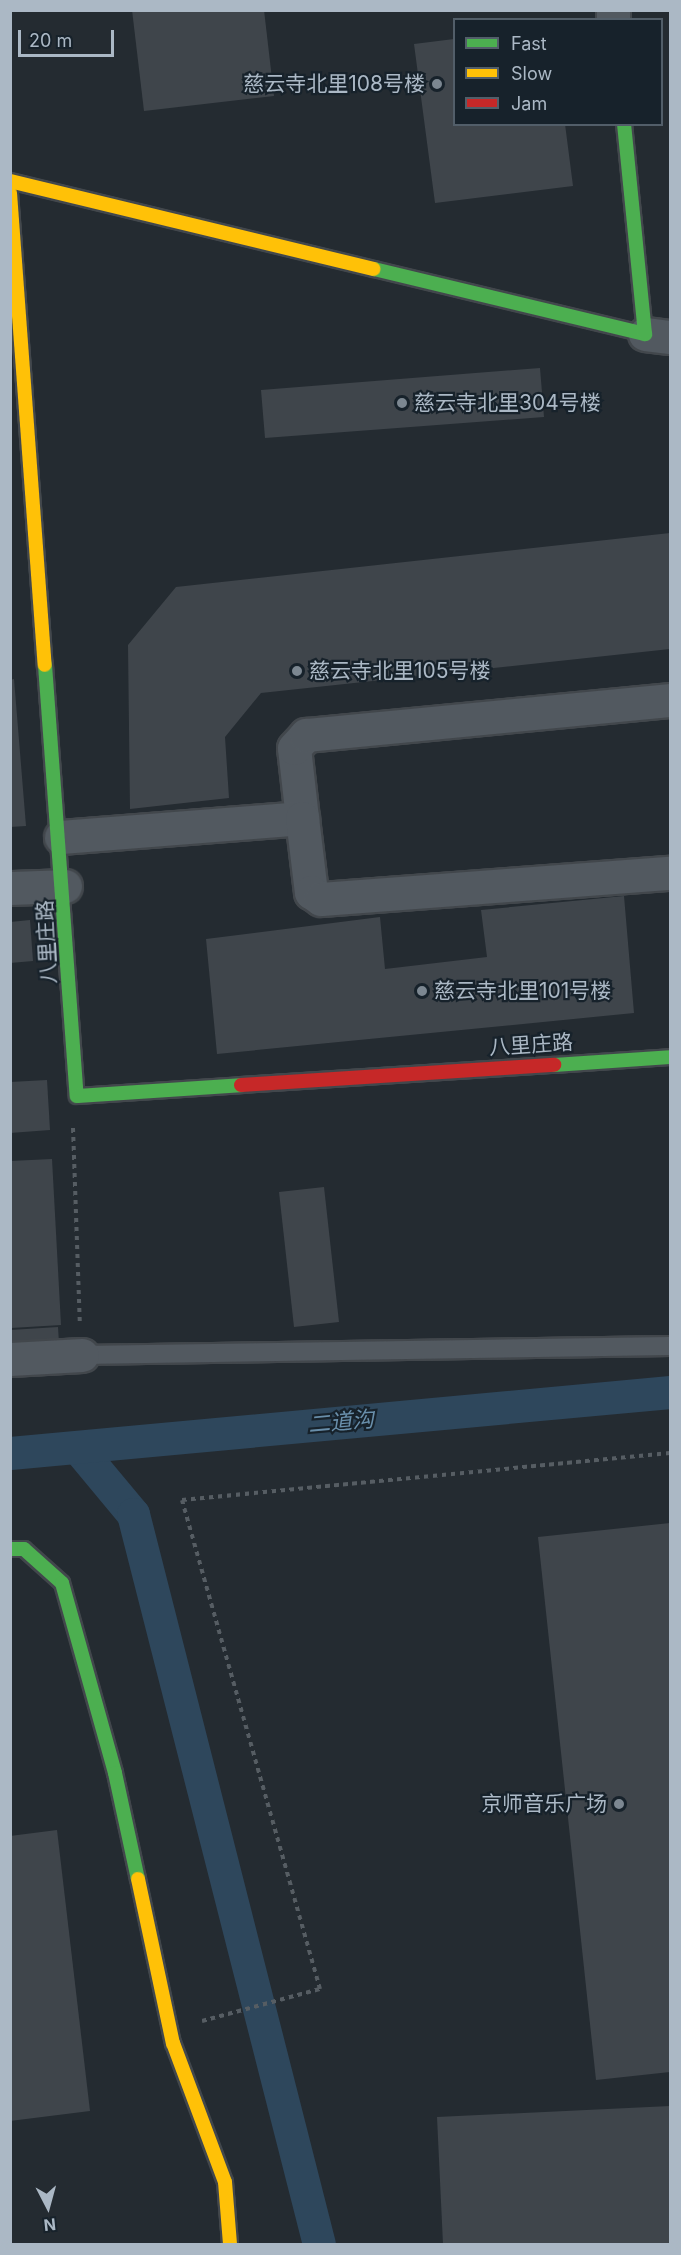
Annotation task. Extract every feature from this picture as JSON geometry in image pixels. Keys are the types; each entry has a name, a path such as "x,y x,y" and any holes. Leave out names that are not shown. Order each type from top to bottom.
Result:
{"street":[{"path":"10,182 658,336 624,126"},
{"name":"八里庄路","path":"10,193 65,885 77,1096 670,1057"},
{"path":"670,700 306,735 294,748 311,892 321,899 670,873"},
{"path":"61,837 302,818"},
{"path":"10,888 65,885"},
{"path":"10,1359 82,1355"},
{"path":"10,1549 24,1549 62,1583 115,1773 173,2043 225,2181 230,2244"}],"lane":[{"path":"82,1355 670,1346"}],"path":[{"path":"77,1096 72,1140 82,1355"},
{"path":"190,2025 320,1989 182,1500 670,1454"}],"building":[{"path":"132,10 264,10 274,96 144,111"},
{"name":"慈云寺北里108号楼","path":"453,39 453,126 565,126 573,186 435,203 414,44"},
{"name":"慈云寺北里304号楼","path":"540,368 544,417 265,438 261,390"},
{"name":"慈云寺北里105号楼","path":"670,533 670,649 261,693 225,737 229,798 130,809 128,645 176,587"},
{"path":"14,679 26,826 10,827 10,680"},
{"name":"慈云寺北里101号楼","path":"624,896 634,1013 217,1054 206,939 380,917 385,969 487,957 481,910"},
{"path":"30,920 33,961 10,963 10,922"},
{"path":"47,1080 50,1130 10,1133 10,1082"},
{"path":"52,1159 61,1325 11,1328 10,1161"},
{"path":"324,1187 339,1322 294,1327 279,1192"},
{"path":"58,1327 59,1343 10,1346 10,1330"},
{"name":"京师音乐广场","path":"670,1523 670,2072 596,2080 538,1537"},
{"path":"57,1830 90,2111 10,2121 10,1836"},
{"path":"670,2106 670,2244 443,2244 437,2117"}],"waterway":[{"name":"二道沟","path":"10,1453 670,1392"},
{"path":"78,1448 133,1514 319,2244"}],"traffic: fast":[{"path":"374,269 645,334 624,126"},
{"path":"45,665 77,1096 241,1085"},
{"path":"554,1065 670,1057"},
{"path":"10,1549 24,1549 62,1583 115,1773 138,1879"}],"traffic: slow":[{"path":"10,181 374,269"},
{"path":"10,193 45,665"},
{"path":"138,1879 173,2043 225,2182 230,2244"}],"traffic: jam":[{"path":"241,1085 554,1065"}],"place":[{"name":"慈云寺北里108号楼","path":"437,84"},
{"name":"慈云寺北里304号楼","path":"402,403"},
{"name":"慈云寺北里105号楼","path":"297,671"},
{"name":"慈云寺北里101号楼","path":"422,991"},
{"name":"京师音乐广场","path":"619,1804"}]}
